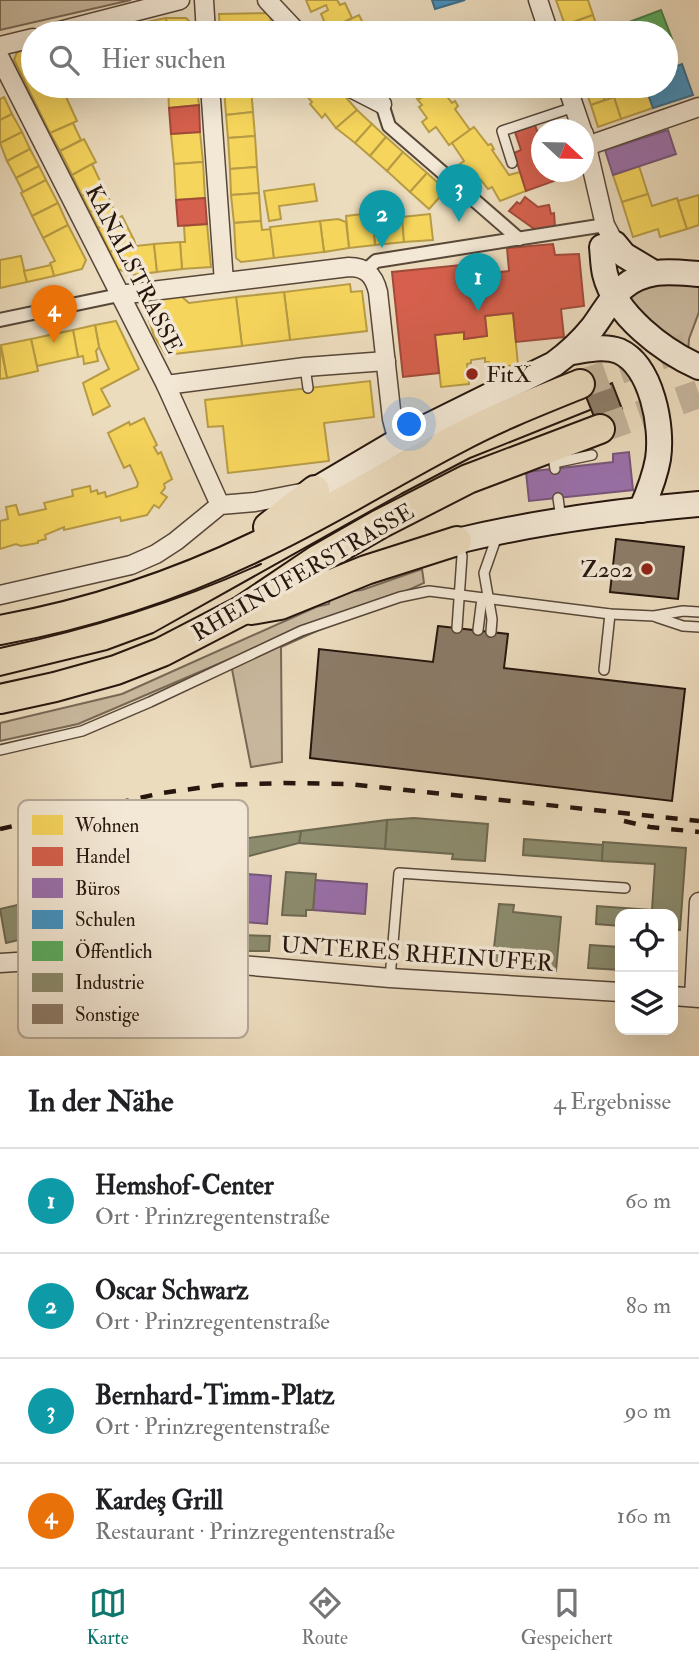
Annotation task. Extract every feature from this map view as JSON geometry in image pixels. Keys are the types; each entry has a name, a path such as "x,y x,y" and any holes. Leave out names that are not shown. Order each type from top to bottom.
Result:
{"main road":[{"path":"607,239 624,255 654,273"},
{"path":"232,558 315,490 398,441 554,364 571,352 595,323 610,285 607,239"},
{"path":"610,285 654,273 699,274"},
{"path":"610,285 642,330 657,344 680,359 699,367"},
{"path":"571,352 599,348 619,351 631,359 640,370 653,400 659,426 658,458 641,510"},
{"name":"RHEINUFERSTRASSE","path":"0,631 128,597 232,558 286,532 459,437 580,384"},
{"name":"RHEINUFERSTRASSE","path":"0,699 116,670 201,634 359,536 468,479 596,442"},
{"path":"241,611 280,605 366,570 457,541 499,531 559,509 641,510 699,504"}],"street":[{"path":"99,21 180,0"},
{"path":"204,0 205,21"},
{"path":"267,0 287,21"},
{"path":"538,0 546,21"},
{"path":"0,46 21,41"},
{"name":"KANALSTRASSE","path":"0,58 166,385 220,505"},
{"path":"211,98 224,282"},
{"path":"370,98 382,104 389,126 519,239"},
{"path":"571,98 578,119"},
{"path":"594,133 699,107"},
{"path":"366,270 376,261 519,239 607,239 594,181"},
{"path":"0,320 119,295 349,267 366,270 375,279 378,292 398,441"},
{"path":"166,385 305,367 386,361"},
{"path":"0,595 131,565 176,541 220,505 255,502 315,490"},
{"path":"678,996 696,997 699,902"},
{"name":"UNTERES RHEINUFER","path":"0,963 18,962"},
{"name":"UNTERES RHEINUFER","path":"248,966 615,992"}],"lane":[{"path":"512,163 502,131 574,107"},
{"path":"305,367 307,388"},
{"path":"555,469 554,463 596,442"},
{"path":"478,630 485,599 484,573 499,531"},
{"path":"457,541 462,556 457,628"},
{"path":"0,750 82,731 301,631 400,597 429,591 610,614 654,616 683,611 699,612"},
{"path":"485,599 492,619 491,632"},
{"path":"604,670 610,614"},
{"path":"654,616 683,626 699,627"},
{"path":"390,978 399,873 625,888"}],"shaded area":[{"path":"0,0 131,0 39,21 21,21 21,25 0,30"},
{"path":"655,282 699,285 699,312 689,339 688,353 626,301 630,292"},
{"path":"422,569 424,583 281,647 282,762 251,767 230,659 78,724 0,741 0,723 122,694 316,607 329,604 330,594 362,590"}],"building: Wohnen":[{"path":"306,0 337,0 340,5 345,3 352,18 346,21 324,21 321,14 328,10 326,5 311,12"},
{"path":"556,0 588,0 593,15 576,21 564,21"},
{"path":"271,13 271,21 219,21 219,14"},
{"path":"359,15 362,21 346,21"},
{"path":"593,15 595,21 576,21"},
{"path":"166,18 186,18 189,21 166,21"},
{"path":"21,51 21,74 14,60 17,52"},
{"path":"4,97 12,114 0,120 0,99"},
{"path":"33,98 66,98 77,121 50,133"},
{"path":"169,98 198,98 199,105 169,108"},
{"path":"225,98 252,98 253,112 226,115"},
{"path":"309,98 346,98 357,110 336,128 325,114 322,118 310,104 312,102"},
{"path":"448,98 452,103 455,101 458,106 455,109 470,130 449,145 436,127 429,132 422,122 427,118 419,107 422,105 418,100"},
{"path":"588,98 604,98 605,100 591,105"},
{"path":"614,98 649,98 653,108 621,119"},
{"path":"614,98 621,119 598,127 591,105"},
{"path":"357,110 372,124 355,143 336,128"},
{"path":"253,112 255,136 228,138 226,115"},
{"path":"12,114 22,132 0,143 0,120"},
{"path":"73,123 81,140 60,151 50,133"},
{"path":"372,124 386,137 370,156 355,143"},
{"path":"474,127 488,145 491,144 494,149 492,150 509,175 520,172 526,191 500,201 492,187 488,189 481,180 478,183 469,171 464,175 457,166 464,161 452,143"},
{"path":"22,132 30,149 7,161 0,143"},
{"path":"200,132 203,162 174,164 171,134"},
{"path":"255,136 257,167 230,169 228,138"},
{"path":"386,137 403,152 387,171 370,156"},
{"path":"84,139 96,162 72,175 60,151"},
{"path":"30,149 39,166 16,178 7,161"},
{"path":"403,152 427,173 410,192 387,171"},
{"path":"203,162 205,198 176,200 174,164"},
{"path":"92,164 102,185 82,196 72,175"},
{"path":"39,166 46,180 23,192 16,178"},
{"path":"639,166 648,194 622,202 613,175"},
{"path":"257,167 259,193 231,195 230,169"},
{"path":"427,173 446,190 429,209 410,192"},
{"path":"46,180 58,203 32,216 21,193"},
{"path":"314,184 317,201 279,206 281,219 269,221 264,191"},
{"path":"102,185 110,201 90,212 82,196"},
{"path":"259,193 261,221 234,223 231,195"},
{"path":"648,194 652,206 677,198 687,229 660,237 658,229 633,237 622,202"},
{"path":"699,195 699,225 687,229 678,201"},
{"path":"110,201 118,218 98,228 90,212"},
{"path":"58,203 68,225 43,238 32,216"},
{"path":"402,210 404,242 375,245 372,213"},
{"path":"372,213 375,245 349,248 346,216"},
{"path":"430,214 433,240 404,242 402,217"},
{"path":"122,216 134,240 110,252 98,228"},
{"path":"338,219 346,222 349,248 324,252 320,221"},
{"path":"261,221 262,230 271,229 274,258 241,262 236,258 234,223"},
{"path":"320,221 324,252 274,258 270,227"},
{"path":"207,224 211,267 182,269 180,242 185,242 184,226"},
{"path":"68,225 86,260 82,269 54,276 50,263 55,261 43,238"},
{"path":"134,240 136,246 154,244 157,272 132,275 118,269 110,252"},
{"path":"180,242 182,269 157,272 154,244"},
{"path":"21,256 27,282 0,288 0,260"},
{"path":"51,265 54,276 27,282 24,271"},
{"path":"350,284 351,292 362,291 367,331 290,340 284,292"},
{"path":"284,292 290,340 242,346 236,297"},
{"path":"181,296 189,303 236,297 242,346 166,355 154,336 147,314 161,297"},
{"path":"513,313 518,365 490,368 485,358 471,360 471,363 467,364 469,384 441,387 435,335 464,332 464,339 487,336 485,316"},
{"path":"116,321 139,369 101,389 110,406 93,415 83,383 109,369 99,347 95,325"},
{"path":"95,325 99,347 96,351 98,361 84,364 83,356 78,357 73,330"},
{"path":"73,330 78,357 37,366 31,339"},
{"path":"31,339 38,371 7,378 1,345"},
{"path":"0,345 7,378 0,379"},
{"path":"370,381 374,417 324,423 329,461 228,473 223,426 208,427 205,400"},
{"path":"144,418 157,445 154,447 158,454 161,452 172,479 164,484 165,488 161,493 167,497 159,508 154,505 147,515 121,521 120,517 64,530 64,527 45,535 46,539 38,543 21,546 16,544 0,549 0,521 8,519 6,507 16,505 19,515 46,509 44,503 73,496 72,490 90,486 91,492 105,492 106,497 137,487 138,483 130,465 124,468 108,433"}],"building: Handel":[{"path":"199,105 200,132 171,134 169,108"},
{"path":"531,126 531,182 551,182 526,191 514,153 521,150 515,132"},
{"path":"525,197 538,207 549,205 551,214 554,213 555,227 537,231 509,211"},
{"path":"205,198 207,224 178,226 176,200"},
{"path":"553,244 555,255 579,254 584,306 561,309 564,337 516,342 513,313 485,316 487,336 464,339 464,332 435,335 439,373 403,377 392,272 461,265 464,276 509,271 507,248"}],"building: Büros":[{"path":"668,130 676,154 613,175 605,150"},
{"path":"629,452 633,490 529,501 526,472 613,462 613,454"},
{"path":"248,874 271,876 267,924 248,922"},
{"path":"315,880 367,884 365,914 313,910"}],"building: Schulen":[{"path":"432,0 465,0 435,9"},
{"path":"682,64 693,95 653,108 649,98 678,98 678,66"}],"building: Öffentlich":[{"path":"661,10 665,21 632,21"}],"building: Industrie":[{"path":"414,818 488,824 485,861 452,859 453,854 385,849 387,820"},
{"path":"387,820 385,849 299,843 301,831"},
{"path":"301,831 299,843 248,856 248,838"},
{"path":"524,839 603,845 602,861 523,855"},
{"path":"603,842 686,848 680,930 678,909 652,909 655,864 602,861"},
{"path":"286,872 316,874 313,910 306,910 306,916 282,915"},
{"path":"499,904 514,905 513,912 561,917 556,971 492,965"},
{"path":"18,905 18,940 6,943 0,909"},
{"path":"597,906 638,909 615,909 615,926 596,924"},
{"path":"248,935 270,936 269,951 248,951"},
{"path":"590,945 615,947 615,970 588,968"}],"building: Sonstige":[{"path":"612,383 622,409 595,419 585,394"},
{"name":"Z202","path":"616,539 684,547 678,599 610,592"},
{"path":"438,626 508,634 504,668 685,689 672,801 310,758 319,649 433,662"}],"tunnel":[{"path":"580,384 699,342"},
{"path":"600,429 699,394"}],"tram line":[{"path":"0,676 107,650 153,633 470,458 590,410"},
{"path":"0,648 133,613 261,564"}],"railway":[{"path":"130,800 220,785 349,784 699,821"},
{"path":"624,821 650,827 699,832"},
{"path":"0,829 18,825"}],"place":[{"name":"Bernhard-Timm-Platz","path":"459,222"},
{"name":"Oscar Schwarz","path":"382,248"},
{"name":"Hemshof-Center","path":"478,311"},
{"name":"Kardeş Grill","path":"54,343"},
{"name":"FitX","path":"472,374"},
{"name":"Z202","path":"647,569"}]}
